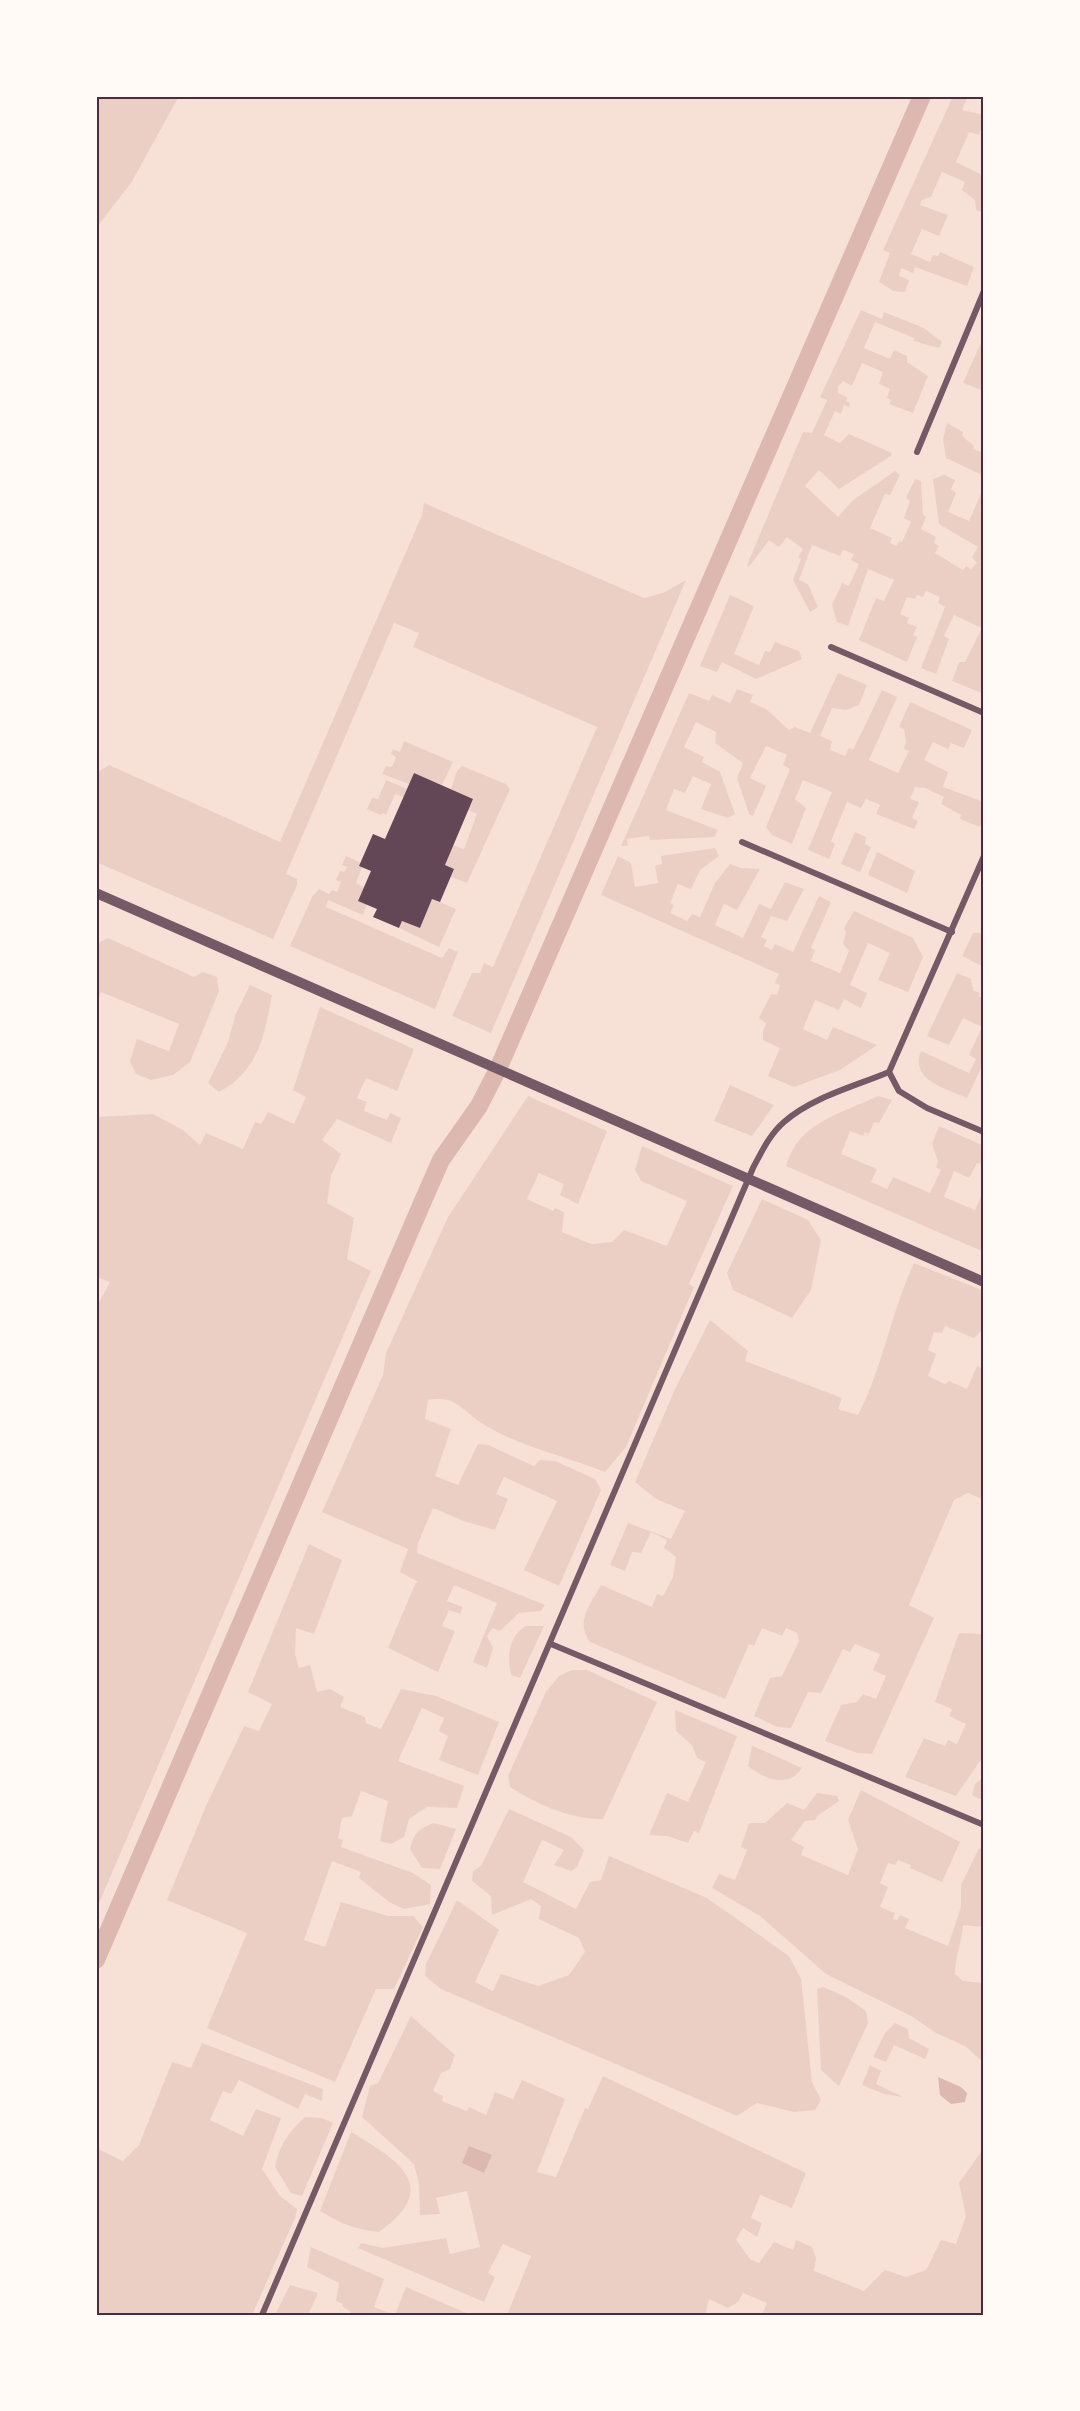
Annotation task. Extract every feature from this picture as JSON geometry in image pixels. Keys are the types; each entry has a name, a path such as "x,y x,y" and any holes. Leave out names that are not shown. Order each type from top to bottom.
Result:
{"street":[{"path":"917,452 984,291"},
{"path":"831,646 984,713"},
{"path":"742,842 952,932"},
{"path":"262,2315 748,1179 766,1143 785,1121 812,1104 889,1072 984,856"},
{"path":"96,893 984,1282"},
{"path":"889,1072 899,1091 927,1108 984,1132"},
{"path":"551,1644 984,1825"}],"shaded area":[{"path":"96,96 179,96 131,183 96,228"},
{"path":"953,96 968,96 962,110 984,115 984,130 981,129 979,135 969,132 956,162 984,176 984,213 976,210 975,200 962,190 965,182 942,172 931,197 922,200 920,205 948,215 939,236 922,229 911,254 930,262 933,255 938,256 940,252 974,267 967,286 915,267 913,273 901,268 899,276 909,280 905,292 893,291 879,282 890,253 883,250"},
{"path":"861,310 882,319 884,312 924,328 942,342 939,348 914,341 914,338 875,322 864,348 890,359 894,350 907,356 907,362 928,376 913,413 889,404 891,400 887,398 890,389 879,384 883,372 862,363 852,386 843,381 838,387 838,393 847,397 849,407 844,405 841,414 835,411 824,435 840,443 849,434 892,453 891,456 839,489 819,470 805,486 838,517 852,501 895,471 900,475 890,495 885,494 870,528 892,538 890,543 896,546 899,541 902,542 911,522 904,518 910,501 906,498 915,479 921,481 923,515 926,517 921,529 936,537 934,543 939,546 935,553 963,570 966,566 971,569 977,563 972,557 978,547 939,524 933,479 944,475 955,480 951,489 956,493 948,512 969,521 984,487 984,694 952,681 959,662 965,662 982,628 954,615 944,636 949,639 936,674 921,668 945,607 938,603 940,597 926,591 923,597 917,595 915,599 907,597 900,614 909,618 907,623 917,627 913,635 917,637 907,662 859,640 876,598 884,601 894,580 868,569 848,626 837,622 832,605 842,583 849,586 859,564 851,560 854,554 843,550 840,556 812,545 799,580 808,584 818,607 810,612 793,580 801,559 798,557 803,549 787,537 779,547 769,540 749,567 747,565 803,432 812,433 827,400 820,397"},
{"path":"984,336 984,391 963,383"},
{"path":"947,423 963,432 962,436 974,446 973,449 984,453 984,476 946,458 943,439"},
{"path":"424,503 644,598 663,593 686,580 491,1033 452,1016 472,973 480,973 484,963 493,967 597,727 413,647 419,633 394,623 286,874 297,879 297,885 273,939 96,862 96,773 109,765 280,842 422,515"},
{"path":"730,595 754,606 734,654 759,665 765,651 770,652 775,642 799,651 802,659 756,679 722,662 717,672 700,666"},
{"path":"838,673 867,685 859,705 846,710 832,708 820,736 832,741 830,750 845,756 849,748 853,750 882,690 897,697 869,760 898,773 909,751 904,749 906,742 904,729 899,727 910,702 972,730 964,748 951,743 948,749 933,742 924,760 948,772 943,787 984,802 984,817 980,827 960,819 961,815 941,804 944,797 925,788 915,787 910,799 919,802 912,818 918,821 914,829 876,814 880,805 866,799 861,808 847,802 831,841 835,844 829,859 808,850 832,792 803,780 795,799 806,808 792,844 772,835 766,827 790,769 783,765 787,755 766,746 750,778 766,786 753,816 749,814 737,778 743,763 715,743 716,732 696,722 684,747 704,757 702,762 720,772 735,814 728,818 701,809 711,784 693,776 685,793 674,789 666,810 718,830 714,837 650,840 649,836 627,839 628,846 621,846 689,693 709,701 712,695 730,703 737,689 753,695 750,702 766,709 789,730 795,727 810,733"},
{"path":"404,741 453,762 442,785 414,774 409,784 382,774 386,766 392,767 396,757 391,754 393,749 400,752"},
{"path":"462,766 506,784 510,789 467,883 451,877 454,869 445,865 453,845 464,849 477,814 468,810 473,799 451,789 457,771"},
{"path":"386,780 407,789 403,797 395,794 386,815 383,813 381,815 367,809 372,798 378,799"},
{"path":"855,832 866,837 865,844 871,847 860,872 841,864"},
{"path":"715,848 719,856 700,870 691,889 678,884 670,903 674,905 670,913 687,921 692,914 700,917 715,883 730,864 741,868 760,869 737,910 724,904 715,925 743,938 759,904 771,909 785,882 804,889 787,921 771,916 761,937 767,940 764,946 772,950 775,944 793,952 819,896 831,902 811,948 815,950 811,961 840,973 849,951 843,944 846,932 844,928 854,911 913,938 923,957 908,992 878,980 890,953 868,943 850,985 867,993 861,1008 844,999 839,1010 815,1000 803,1029 827,1040 833,1027 877,1045 840,1070 794,1087 768,1076 780,1048 763,1040 766,1023 759,1018 771,994 777,995 780,985 775,983 779,974 601,895 618,856 631,863 635,887 658,883 655,866 662,864 661,856"},
{"path":"877,852 915,871 907,893 868,875"},
{"path":"346,856 361,863 362,867 356,883 364,887 358,900 367,904 363,915 328,900 326,907 442,958 449,948 458,952 435,1009 290,946 312,897 319,889 329,894 332,890 337,892 341,882 336,880 340,871 344,872 347,867 342,865"},
{"path":"432,899 456,909 439,947 399,928 402,921 420,928"},
{"path":"973,933 984,933 984,967 962,956"},
{"path":"108,938 194,977 203,972 217,977 219,991 190,1062 173,1075 151,1080 136,1074 130,1061 137,1039 169,1051 179,1024 101,992 96,1003 96,944"},
{"path":"957,973 971,979 973,990 980,993 979,996 984,999 982,1006 984,1007 984,1069 981,1068 967,1098 932,1082 920,1069 919,1061 921,1051 969,1073 976,1059 969,1055 982,1027 963,1018 949,1045 927,1036"},
{"path":"250,985 272,995 266,1025 258,1051 251,1063 232,1083 219,1092 208,1083 228,1042 235,1016"},
{"path":"320,1007 414,1049 397,1091 366,1078 357,1098 367,1102 364,1111 387,1120 390,1113 401,1118 391,1143 337,1119 322,1140 341,1154 331,1176 327,1203 354,1218 347,1259 371,1271 96,1910 96,1308 110,1282 96,1277 96,1117 153,1114 183,1130 200,1145 206,1133 243,1149 255,1122 261,1124 268,1112 294,1124 306,1097 293,1090"},
{"path":"730,1085 774,1105 752,1136 714,1121"},
{"path":"528,1096 607,1131 578,1204 560,1195 564,1184 539,1173 527,1199 553,1211 555,1208 564,1212 562,1232 591,1244 612,1242 624,1230 667,1246 687,1201 641,1181 635,1170 642,1146 733,1186 689,1284 694,1287 626,1447 605,1472 509,1438 480,1422 451,1401 428,1400 425,1419 451,1429 435,1476 458,1485 478,1444 488,1445 534,1466 540,1460 555,1461 595,1479 601,1490 559,1586 524,1570 557,1501 504,1477 496,1494 508,1499 495,1530 466,1522 433,1508 418,1543 417,1553 545,1605 541,1611 519,1613 500,1631 492,1628 487,1636 493,1648 487,1668 473,1662 497,1603 454,1585 447,1601 463,1607 460,1614 449,1610 442,1626 455,1631 438,1672 388,1648 415,1584 418,1582 400,1572 408,1549 322,1512 383,1375 386,1353 448,1217"},
{"path":"878,1096 892,1100 879,1123 874,1122 869,1134 865,1132 863,1136 850,1131 841,1154 877,1169 871,1182 887,1189 893,1177 930,1193 941,1170 936,1167 938,1161 932,1144 939,1126 984,1146 982,1164 977,1163 969,1178 954,1171 944,1197 975,1210 984,1189 984,1252 786,1166 792,1151 811,1129 836,1114"},
{"path":"762,1199 808,1220 821,1240 811,1290 792,1318 733,1290 727,1273"},
{"path":"914,1263 984,1291 984,1328 974,1338 945,1326 942,1333 934,1332 928,1350 936,1354 928,1376 945,1384 949,1381 967,1389 977,1366 984,1369 984,1500 968,1493 954,1500 909,1605 934,1618 872,1754 857,1753 825,1741 841,1705 857,1702 863,1694 876,1699 886,1676 873,1670 880,1654 855,1644 850,1652 843,1649 821,1693 808,1692 791,1728 777,1727 754,1716 770,1678 782,1676 799,1641 797,1633 786,1628 782,1636 762,1628 754,1646 749,1644 725,1699 590,1642 584,1627 584,1620 601,1585 652,1607 657,1594 663,1596 673,1577 676,1557 664,1548 667,1540 651,1532 641,1553 632,1552 625,1571 610,1565 628,1523 671,1539 685,1511 656,1499 635,1482 675,1389 710,1320 748,1351 745,1361 842,1398 838,1409 858,1415 874,1378"},
{"path":"309,1544 342,1560 314,1634 296,1628 295,1654 299,1668 310,1665 317,1692 330,1689 344,1697 340,1707 365,1717 366,1723 381,1729 401,1689 436,1696 499,1722 478,1775 439,1760 448,1736 439,1731 444,1718 422,1708 398,1761 464,1786 457,1808 427,1807 409,1819 404,1837 391,1844 380,1841 388,1801 361,1791 352,1816 342,1818 338,1838 343,1840 341,1847 413,1873 431,1885 430,1904 404,1909 389,1902 359,1878 361,1872 332,1861 304,1940 325,1947 341,1902 388,1916 413,1916 423,1927 394,1989 376,1989 335,2082 207,2028 247,1933 167,1900 206,1806 244,1726 259,1731 272,1704 248,1692"},
{"path":"526,1626 544,1626 520,1678 511,1675 509,1654 512,1641"},
{"path":"959,1633 984,1634 984,1761 980,1761 956,1796 905,1777 924,1738 945,1746 948,1740 957,1744 966,1724 949,1716 952,1709 935,1702"},
{"path":"572,1670 587,1670 657,1702 603,1819 579,1817 555,1810 510,1787 508,1776 546,1692 559,1676"},
{"path":"675,1710 737,1736 699,1833 694,1831 688,1843 667,1836 649,1835 667,1793 688,1802 706,1762 697,1758 692,1745 676,1731"},
{"path":"752,1746 802,1768 797,1774 784,1780 762,1775 748,1766"},
{"path":"984,1777 984,1798 979,1799 972,1795 975,1784"},
{"path":"861,1790 960,1842 942,1882 898,1860 895,1865 888,1863 880,1883 888,1887 880,1907 895,1913 893,1919 897,1920 900,1915 909,1919 905,1928 948,1946 961,1907 961,1885 979,1848 984,1850 984,1927 963,1925 955,1974 963,1981 984,1983 984,2063 965,2046 936,2033 913,2017 826,1974 760,1916 712,1888 719,1874 735,1880 747,1850 741,1847 749,1823 765,1823 787,1803 804,1810 817,1793 837,1796 839,1801 817,1816 815,1820 805,1821 791,1840 804,1847 801,1855 848,1875 858,1849 848,1820"},
{"path":"509,1809 571,1837 584,1850 577,1867 571,1871 554,1865 564,1850 542,1840 523,1882 576,1909 590,1882 601,1880 609,1856 707,1898 789,1956 801,1979 812,2082 821,2100 815,2110 794,2112 757,2103 737,2116 441,1989 425,1976 426,1964 457,1900 499,1930 475,1982 493,1991 501,1974 538,1986 569,1975 585,1952 579,1938 539,1919 541,1906 531,1899 492,1915 491,1896 472,1881 473,1871 481,1866"},
{"path":"434,1823 456,1829 440,1869 422,1868 410,1849 418,1832"},
{"path":"823,1987 846,1997 866,2011 868,2023 839,2086 821,2070 817,1989"},
{"path":"411,2016 455,2055 450,2069 441,2073 433,2091 443,2096 442,2101 467,2111 469,2107 486,2115 495,2092 513,2099 522,2080 565,2099 537,2172 556,2177 585,2108 588,2109 603,2076 806,2173 792,2208 760,2195 751,2218 762,2223 757,2237 743,2228 736,2240 750,2259 759,2263 774,2242 793,2250 796,2240 812,2247 816,2258 814,2271 864,2291 885,2270 906,2277 926,2270 941,2240 956,2244 966,2216 959,2183 981,2152 984,2128 984,2315 762,2315 767,2303 743,2293 738,2302 728,2308 709,2299 705,2315 507,2315 531,2256 503,2244 488,2273 495,2277 484,2302 358,2248 361,2243 383,2248 446,2238 450,2254 480,2247 467,2191 436,2198 440,2214 420,2215 419,2184 414,2164 362,2117 370,2086 378,2083"},
{"path":"895,2023 908,2029 909,2038 929,2049 925,2059 894,2045 886,2062 873,2057 885,2033"},
{"path":"202,2043 323,2089 322,2101 305,2094 298,2109 239,2080 231,2094 223,2091 210,2120 243,2136 256,2109 281,2118 262,2169 280,2196 297,2209 295,2218 252,2315 96,2315 96,2148 123,2161 139,2145 172,2062 191,2068"},
{"path":"870,2065 881,2071 876,2084 903,2097 884,2094 862,2085"},
{"path":"938,2077 961,2087 967,2093 965,2102 951,2104 940,2095"},
{"path":"305,2117 322,2118 333,2123 302,2196 291,2193 275,2167 286,2139"},
{"path":"351,2132 397,2163 411,2187 408,2201 398,2216 379,2232 348,2225 320,2211"},
{"path":"469,2146 492,2155 484,2173 462,2163"},
{"path":"311,2247 384,2279 374,2307 395,2315 350,2315 351,2312 342,2306 343,2304 336,2301 339,2283 307,2267"},
{"path":"290,2285 318,2293 308,2315 275,2315"},
{"path":"406,2287 471,2315 395,2315"}],"building":[{"path":"414,773 473,799 445,865 454,869 440,902 432,899 420,928 402,921 399,928 373,917 377,909 358,901 371,871 359,866 373,834 385,839"}],"waterway":[{"path":"96,1960 441,1160 479,1106 498,1069 922,96"}]}
